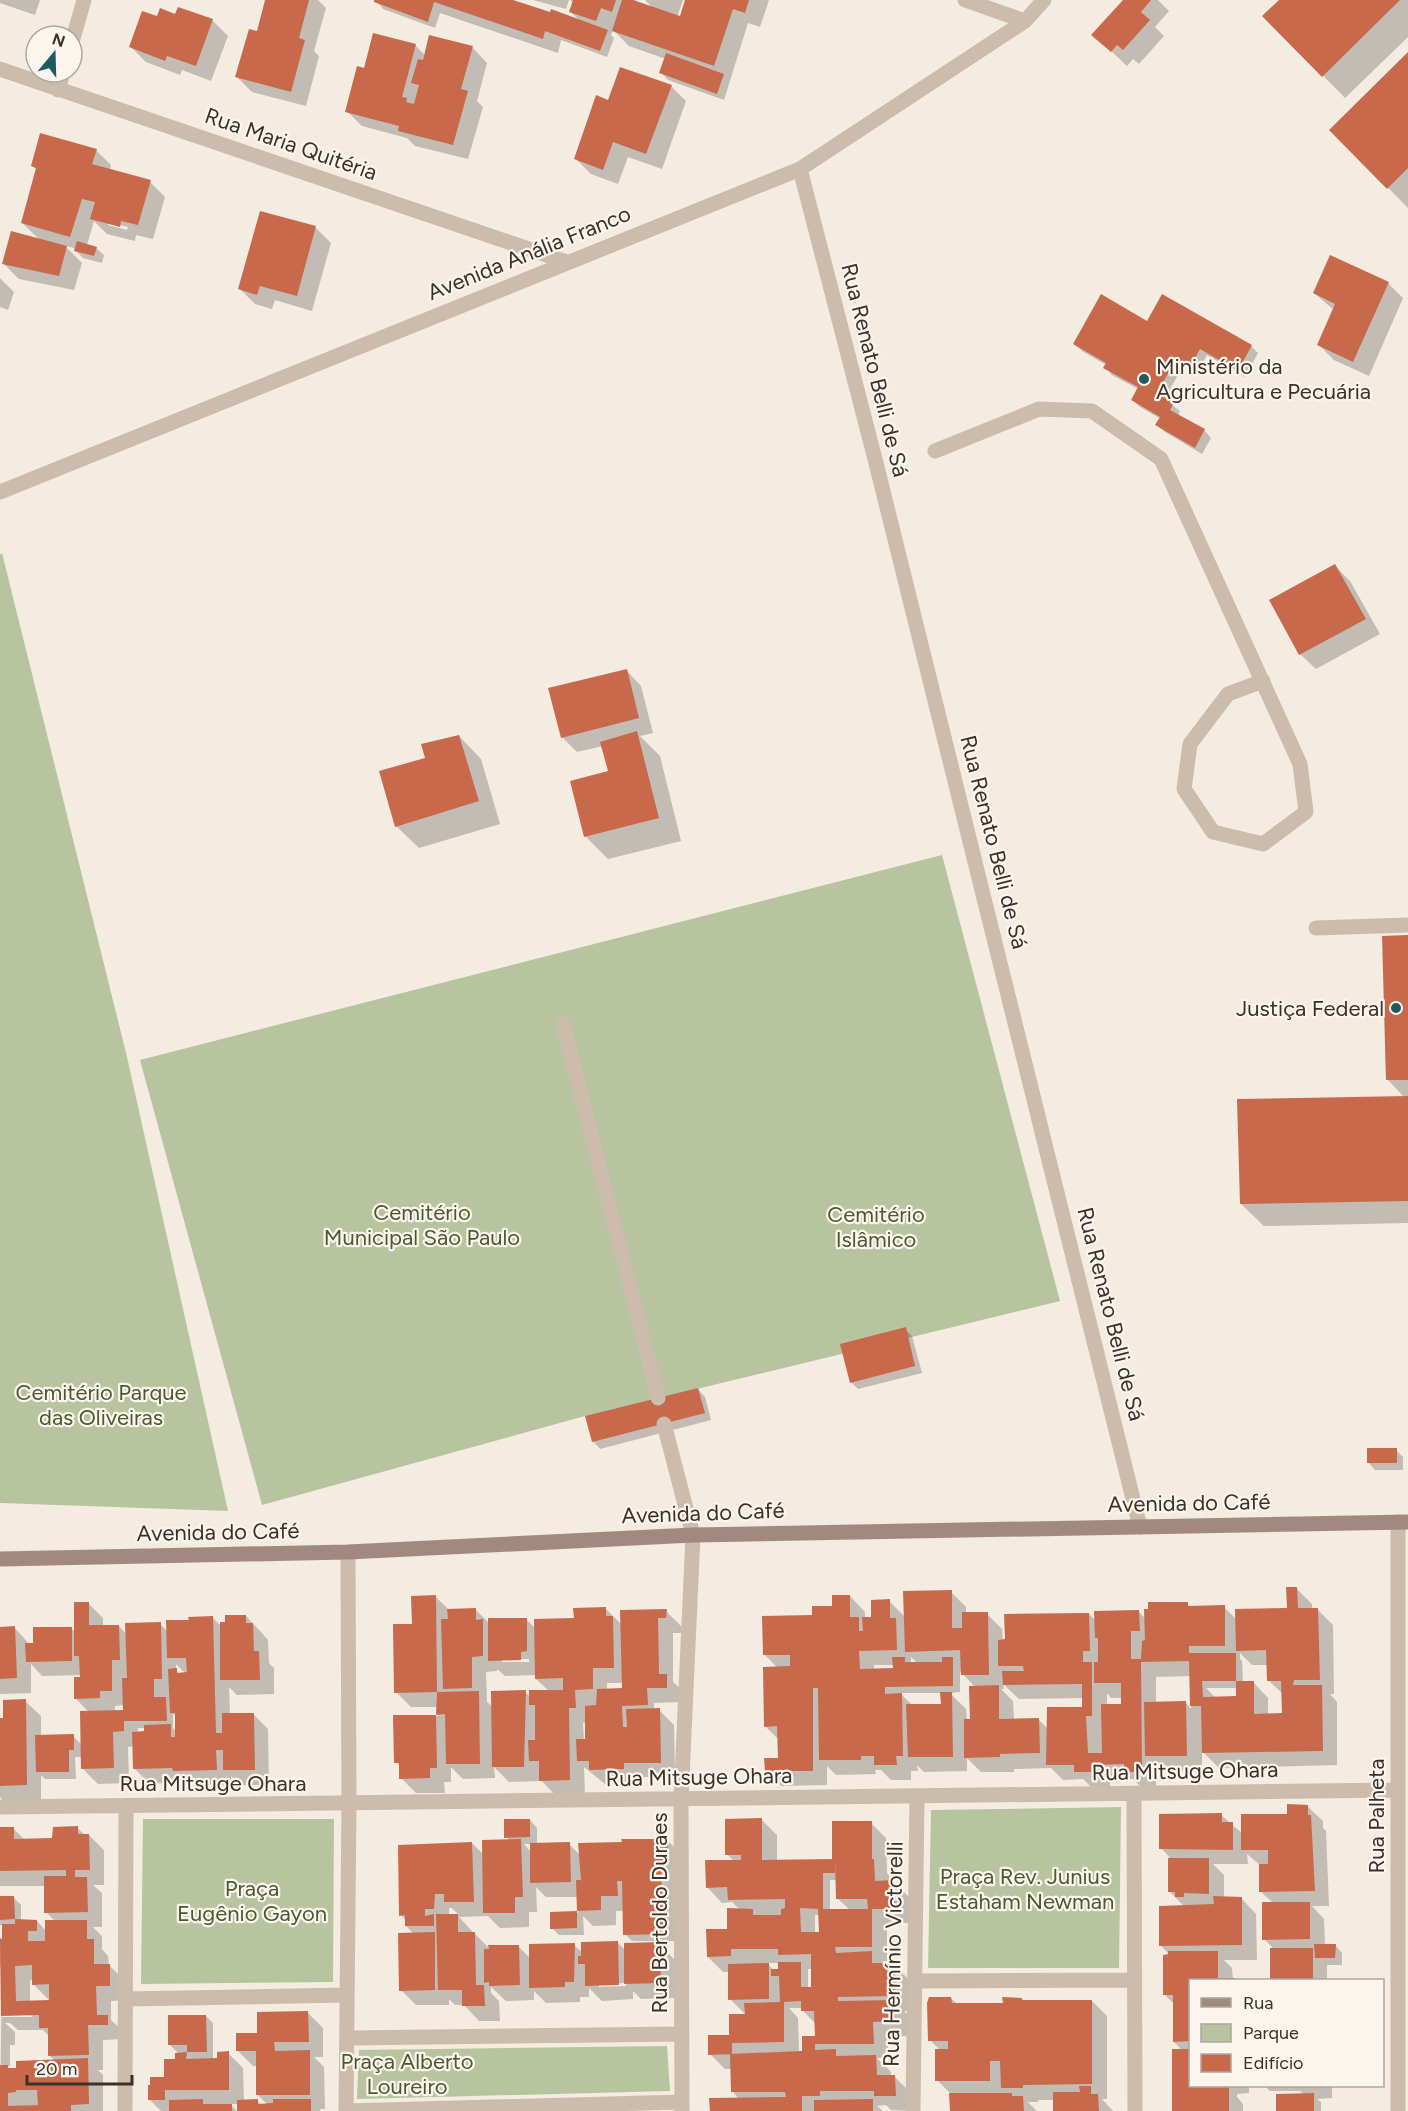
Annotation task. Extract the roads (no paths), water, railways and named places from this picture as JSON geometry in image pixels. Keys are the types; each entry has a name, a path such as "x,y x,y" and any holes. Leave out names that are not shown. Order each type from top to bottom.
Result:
{"street":[{"path":"77,24 84,0"},
{"path":"965,0 1025,21"},
{"name":"Avenida Anália Franco","path":"1,491 800,169 1025,21 1044,0"},
{"name":"Rua Maria Quitéria","path":"0,69 567,262"},
{"path":"58,90 60,84"},
{"name":"Rua Renato Belli de Sá","path":"800,169 876,463 1140,1527"},
{"path":"935,451 1039,409 1092,411 1161,459 1263,681 1300,764 1306,812 1263,844 1213,832 1184,789 1190,744 1228,694 1263,681"},
{"path":"1316,928 1408,925"},
{"path":"563,1024 658,1398"},
{"name":"Rua Bertoldo Duraes","path":"664,1424 693,1535 681,1800 682,2106"},
{"name":"Avenida do Café","path":"0,1559 348,1552 693,1535 1403,1522"},
{"name":"Rua Palheta","path":"1398,2111 1398,1790 1403,1522"},
{"path":"348,1552 349,1804 346,2111 682,2106"},
{"name":"Rua Mitsuge Ohara","path":"0,1807 1398,1790"},
{"path":"1134,1794 1135,2111"},
{"name":"Rua Hermínio Victorelli","path":"913,2111 917,1797"},
{"path":"125,2111 126,1806"},
{"path":"915,1981 1134,1980"},
{"path":"125,1999 347,1995"},
{"path":"347,2038 682,2034"}],"place":[{"name":"Ministério da Agricultura e Pecuária","path":"1144,379"},
{"name":"Justiça Federal","path":"1396,1008"}],"park label":[{"name":"Cemitério Municipal São Paulo","path":"422,1224"},
{"name":"Cemitério Islâmico","path":"876,1226"},
{"name":"Cemitério Parque das Oliveiras","path":"101,1404"},
{"name":"Praça Rev. Junius Estaham Newman","path":"1025,1889"},
{"name":"Praça Eugênio Gayon","path":"252,1901"},
{"name":"Praça Alberto Loureiro","path":"407,2074"}]}
